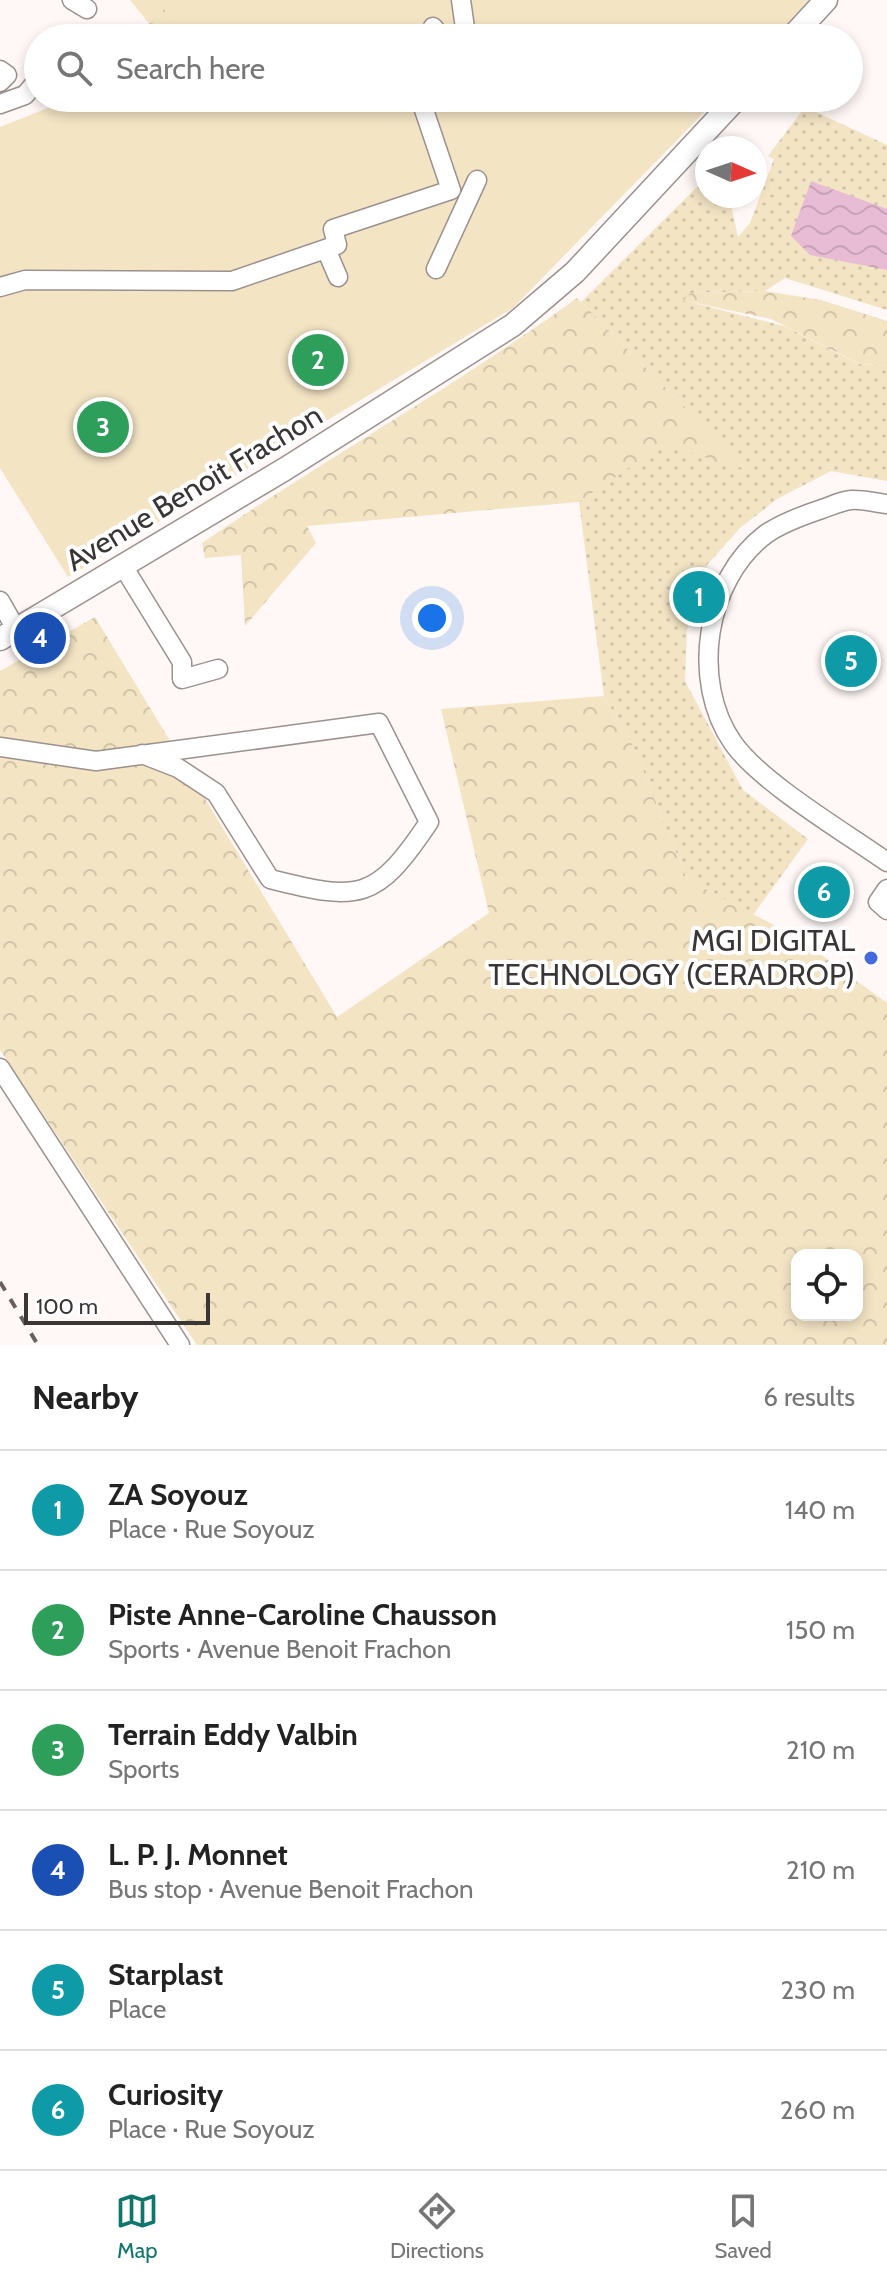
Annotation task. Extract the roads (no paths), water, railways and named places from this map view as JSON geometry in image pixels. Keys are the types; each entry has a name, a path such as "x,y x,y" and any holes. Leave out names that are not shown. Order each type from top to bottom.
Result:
{"main road":[{"path":"804,24 826,0"},
{"name":"Avenue Benoit Frachon","path":"8,634 513,325 575,272 724,112"}],"street":[{"path":"461,0 464,24"},
{"path":"0,70 7,75 0,82"},
{"path":"0,104 24,95"},
{"path":"0,287 25,280 232,281 337,245 333,229 451,190 425,112"},
{"path":"436,269 477,180"},
{"path":"438,195 459,200 464,209"},
{"path":"326,249 338,277"},
{"path":"887,504 850,500 806,514 766,535 734,569 713,614 708,661 715,705 733,743 788,791 887,862"},
{"path":"123,566 182,662 182,679 218,669"},
{"path":"0,601 8,634"},
{"path":"0,747 96,761 142,754 379,723 429,822 396,867 379,883 354,894 329,894 270,879 216,793 178,768 142,754"},
{"path":"887,889 878,902 887,910"},
{"path":"0,1068 180,1345"}],"water":[{"path":"811,181 887,209 887,270 810,255 791,236"}],"railway":[{"path":"0,1282 38,1345"}],"place":[{"name":"Piste Anne-Caroline Chausson","path":"318,360"},
{"name":"Terrain Eddy Valbin","path":"103,427"},
{"name":"ZA Soyouz","path":"699,597"},
{"name":"L. P. J. Monnet","path":"40,638"},
{"name":"Starplast","path":"851,661"},
{"name":"Curiosity","path":"824,892"},
{"name":"MGI DIGITAL TECHNOLOGY (CERADROP)","path":"871,958"}]}
